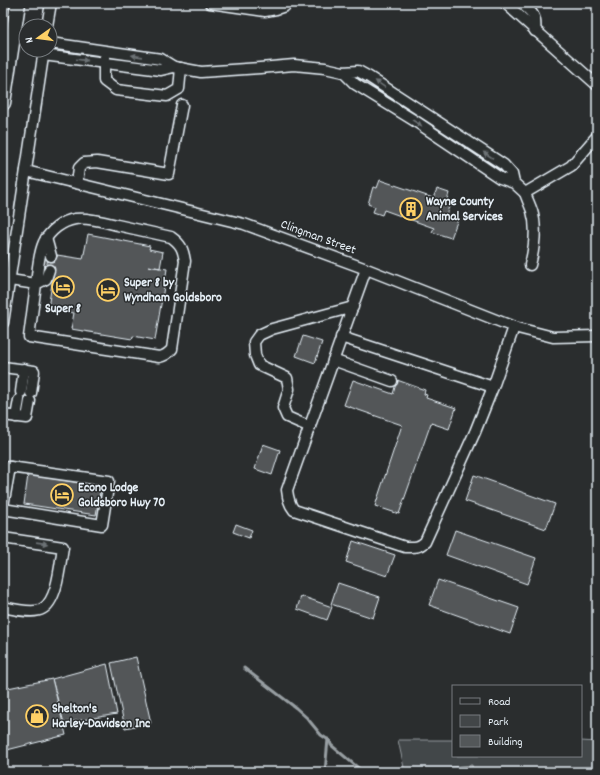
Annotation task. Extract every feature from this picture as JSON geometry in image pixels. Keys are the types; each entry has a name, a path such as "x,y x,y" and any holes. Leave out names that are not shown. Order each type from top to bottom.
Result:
{"highway":[{"path":"3,103 18,3"}],"street":[{"path":"48,18 51,3"},
{"path":"210,3 253,6 264,11 276,10 285,6 287,3"},
{"path":"504,3 535,31 595,80"},
{"path":"521,3 535,18 535,31"},
{"path":"58,44 161,59 177,68"},
{"path":"106,51 104,81 116,90 167,96 179,89 177,68"},
{"path":"58,55 161,70 177,68 201,72 294,65 325,68 343,72 358,71 504,165 512,174 514,183 525,193 533,212 534,248 530,265"},
{"path":"3,323 43,58"},
{"path":"77,183 79,168 84,163 97,162 169,174 182,105"},
{"path":"525,193 571,166 597,136"},
{"name":"Clingman Street","path":"26,171 244,224 366,269 514,327 553,337 597,336"},
{"path":"75,219 103,222 171,237 178,242 183,250 185,261 172,349 164,356 159,357 29,337 36,284 41,251 46,238 56,228 75,219"},
{"path":"46,238 51,256"},
{"path":"366,269 287,490 288,499 294,510 405,547 420,546 425,542 475,432 493,387 514,327"},
{"path":"10,280 36,284 46,279 49,270"},
{"path":"310,427 287,417 283,408 289,389 287,378 259,365 255,355 254,342 259,335 272,329 353,307"},
{"path":"341,337 493,387"},
{"path":"334,360 392,381"},
{"path":"3,367 24,370 27,418 3,415"},
{"path":"6,468 109,481 102,525 3,507 6,468"},
{"path":"3,538 63,547 55,592 50,602 42,610 27,611 3,607"}],"green space":[{"path":"398,740 452,740 452,757 582,757 582,741 597,742 597,772 405,772"}],"shaded area":[{"path":"472,765 473,772 451,772 451,767"}],"building":[{"name":"Wayne County Animal Services","path":"380,180 433,198 437,189 449,193 446,203 450,204 446,215 458,219 451,238 432,232 434,228 384,210 382,215 373,212 375,207 368,204 373,187 377,188"},
{"name":"Super 8 by Wyndham Goldsboro","path":"88,234 150,246 149,249 163,252 160,268 167,269 155,340 133,336 132,339 71,329 74,313 48,308 54,271 46,270 48,256 57,257 57,255 83,259"},
{"path":"303,336 322,342 315,363 296,356"},
{"path":"353,380 393,394 397,380 425,390 424,394 427,395 426,398 456,408 449,429 431,423 399,514 375,506 402,425 344,405"},
{"path":"263,444 280,450 272,475 255,469"},
{"name":"Econo Lodge Goldsboro Hwy 70","path":"28,475 101,486 96,515 24,504"},
{"path":"474,475 555,504 546,529 465,501"},
{"path":"236,524 252,530 249,538 233,532"},
{"path":"455,530 536,558 527,584 446,555"},
{"path":"353,541 395,555 387,576 346,562"},
{"path":"438,580 519,608 510,634 429,605"},
{"path":"338,583 380,597 373,618 331,604"},
{"path":"301,596 332,607 327,620 297,609"},
{"path":"136,657 151,723 125,728 111,663"},
{"path":"107,664 117,714 64,723 52,679"},
{"path":"52,679 66,735 3,751 3,689"}],"waterway":[{"path":"244,668 296,708 307,718 321,735 330,741 331,745 363,772"},
{"path":"325,772 328,739"}],"place":[{"name":"Wayne County Animal Services","path":"411,209"},
{"name":"Super 8","path":"63,287"},
{"name":"Super 8 by Wyndham Goldsboro","path":"108,290"},
{"name":"Econo Lodge Goldsboro Hwy 70","path":"62,495"},
{"name":"Shelton's Harley-Davidson Inc","path":"37,716"}]}
